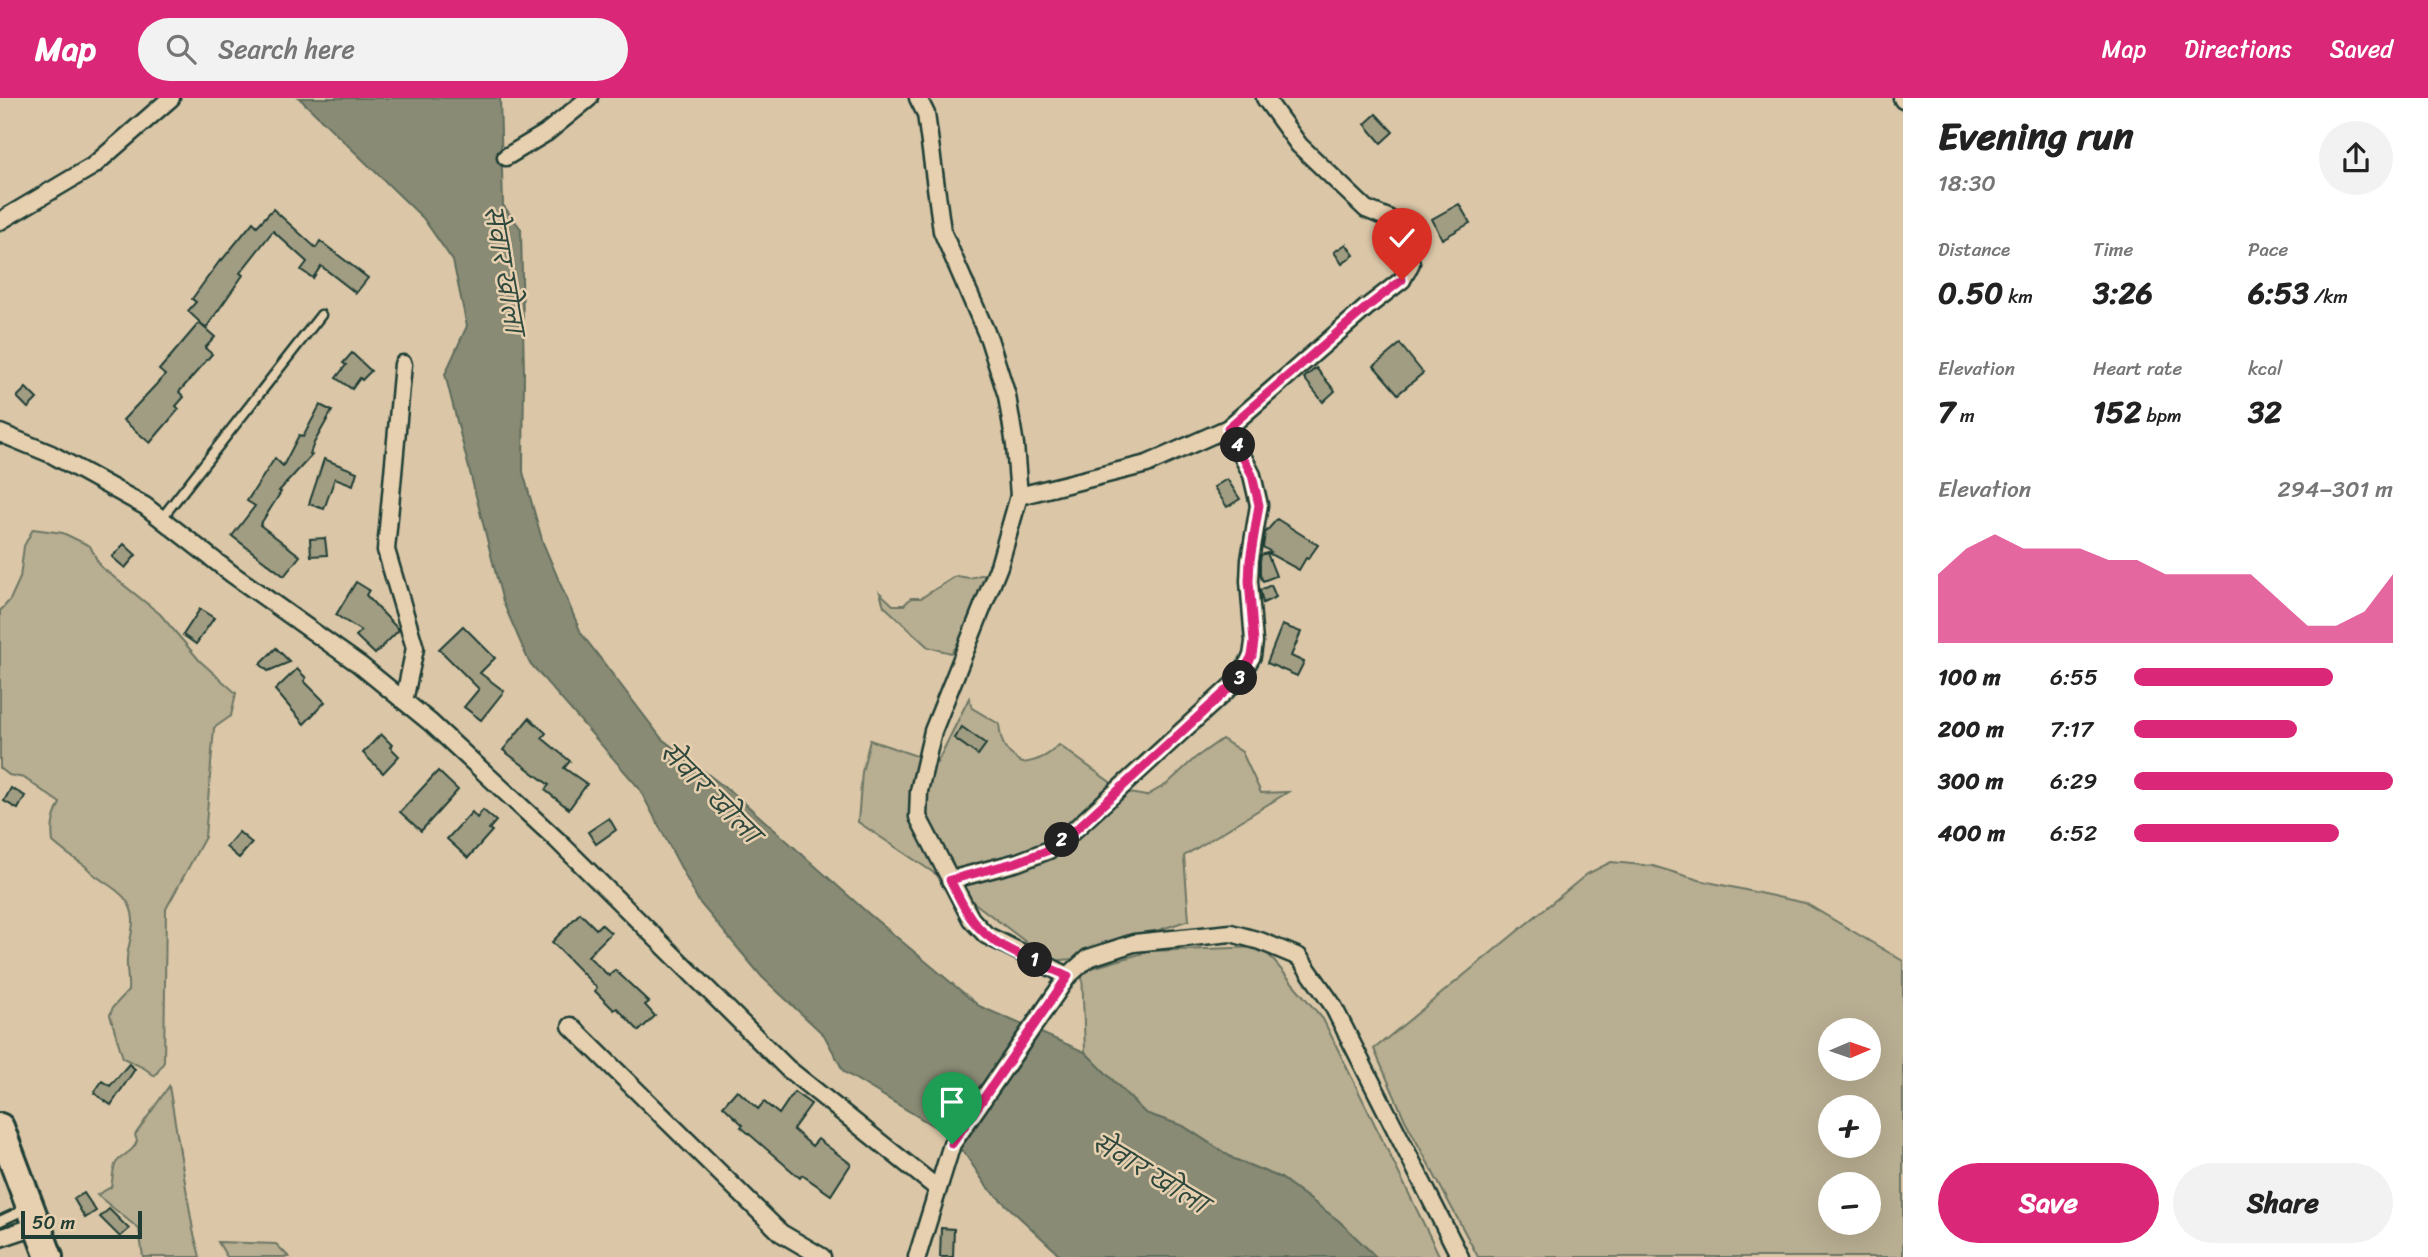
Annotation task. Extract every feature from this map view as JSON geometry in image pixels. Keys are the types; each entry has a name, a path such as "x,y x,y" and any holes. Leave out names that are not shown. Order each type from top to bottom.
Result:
{"main road":[{"path":"0,1129 49,1257"}],"street":[{"path":"0,221 93,166 172,98"},
{"path":"506,156 547,133 589,98"},
{"path":"918,98 926,114 942,231 989,338 1007,396 1015,445 1019,496 999,566 933,731 919,791 918,817 971,919 986,935 1068,976"},
{"path":"1019,496 1147,464 1228,428 1367,307 1402,280 1411,263 1403,236 1388,218 1366,209 1309,155 1265,98"},
{"path":"403,364 386,550 415,648 404,701"},
{"path":"950,880 1017,862 1049,850 1071,834 1239,679 1248,667 1254,642 1250,560 1259,505 1252,475 1228,428"},
{"path":"0,433 51,454 145,506 232,574 360,665 431,723 557,840 787,1068 937,1188"},
{"path":"918,1257 952,1144 1077,965 1088,958 1134,943 1231,933 1260,941 1299,957 1332,1004 1460,1257"},
{"path":"571,1026 781,1233 822,1257"},
{"path":"0,1238 34,1221 59,1257"}],"lane":[{"path":"161,519 321,315"},
{"path":"0,1221 34,1221"}],"shaded area":[{"path":"33,529 63,533 90,546 100,566 160,614 200,661 236,693 231,716 214,728 205,837 166,909 164,1062 155,1076 123,1058 110,1015 113,1007 128,991 127,958 133,920 129,905 120,894 53,842 53,822 60,803 24,778 9,775 0,768 0,611 10,600 20,578 24,546"},
{"path":"984,574 983,603 964,639 951,653 928,647 884,606 880,593 893,605 904,605 911,598 921,598 956,576 970,578"},
{"path":"969,698 972,708 999,724 1005,747 1022,763 1042,757 1059,745 1124,792 1146,796 1167,784 1195,758 1222,739 1242,752 1261,793 1288,792 1184,856 1189,920 1073,959 1051,961 940,877 858,822 862,772 870,740 937,763"},
{"path":"1611,862 1653,866 1699,880 1805,903 1903,961 1903,1257 1478,1257 1405,1120 1374,1049 1587,874"},
{"path":"1262,947 1323,1019 1440,1257 1376,1257 1339,1221 1281,1178 1234,1159 1183,1126 1145,1113 1085,1052 1082,971 1150,951"},
{"path":"169,1086 200,1257 143,1257 139,1229 97,1195 111,1187 116,1163 135,1145 135,1135"},
{"path":"218,1242 276,1244 289,1257 227,1257"}],"water":[{"name":"सेवार खोला","path":"299,98 500,98 503,205 521,229 523,472 543,543 581,633 662,739 740,799 869,914 979,1006 1085,1052 1145,1113 1183,1126 1234,1159 1281,1178 1339,1221 1376,1257 1062,1257 988,1188 955,1139 844,1072 824,1035 762,977 699,902 639,788 529,662 503,602 445,374 467,326 453,261 423,218"}],"building":[{"path":"1376,114 1393,132 1381,143 1365,124"},
{"path":"1459,204 1470,223 1442,239 1432,219"},
{"path":"273,209 316,248 320,241 368,278 356,293 321,266 313,278 301,270 307,262 273,231 240,273 243,275 206,328 188,311 196,302 192,299 221,259 253,222 257,226"},
{"path":"1346,244 1354,255 1342,264 1334,252"},
{"path":"199,323 215,337 205,348 212,354 179,392 184,397 176,406 179,409 150,443 123,420 165,375 159,370"},
{"path":"1400,344 1423,373 1398,394 1374,366"},
{"path":"352,353 371,371 362,380 360,378 352,389 336,378 346,365 343,363"},
{"path":"1316,368 1335,391 1323,402 1304,378"},
{"path":"26,388 37,399 28,408 17,397"},
{"path":"320,405 332,411 314,443 310,454 312,455 279,491 281,492 260,525 300,556 284,576 232,536 255,506 247,501 275,458 283,466 299,435 303,437"},
{"path":"324,459 357,472 353,485 335,478 324,509 309,504"},
{"path":"1227,479 1240,499 1227,507 1214,487"},
{"path":"1277,519 1318,545 1299,570 1268,553 1271,552 1263,547 1265,533"},
{"path":"325,538 327,555 311,556 310,539"},
{"path":"124,544 136,555 125,568 112,557"},
{"path":"1267,553 1276,576 1263,581 1260,561 1261,555"},
{"path":"356,582 369,590 366,595 399,630 375,654 356,636 361,631 336,615"},
{"path":"1271,585 1276,597 1263,603 1260,590"},
{"path":"200,609 214,618 196,644 183,635"},
{"path":"1282,625 1301,632 1291,656 1304,662 1297,676 1267,663"},
{"path":"463,626 495,658 480,673 504,691 481,720 464,707 479,689 439,649"},
{"path":"276,648 290,662 268,671 260,664"},
{"path":"297,669 306,678 304,681 325,702 304,724 275,690"},
{"path":"529,718 546,733 542,738 570,761 564,768 587,784 569,809 545,790 549,785 503,750"},
{"path":"962,727 986,744 978,755 954,738"},
{"path":"381,734 399,756 383,773 363,753"},
{"path":"438,771 458,790 421,831 400,812"},
{"path":"11,788 25,796 18,809 4,801"},
{"path":"483,810 496,821 489,829 492,831 468,858 447,839 472,812 477,818"},
{"path":"609,818 616,830 596,844 588,832"},
{"path":"239,832 252,843 239,858 226,847"},
{"path":"580,913 596,929 601,924 611,933 588,956 609,976 615,970 649,1002 645,1005 655,1016 639,1031 617,1008 614,1010 595,991 597,988 552,942"},
{"path":"129,1064 135,1069 111,1105 94,1093 102,1081 110,1086"},
{"path":"737,1090 758,1109 764,1102 779,1114 794,1092 811,1104 793,1129 812,1146 818,1139 851,1164 831,1195 802,1175 800,1178 741,1127 743,1125 723,1106"},
{"path":"84,1193 96,1211 85,1218 74,1199"},
{"path":"109,1209 129,1229 120,1237 100,1217"},
{"path":"941,1228 954,1229 953,1257 940,1257"}],"route":[{"path":"952,1144 1068,976 986,935 971,919 950,880 1017,862 1049,850 1071,834 1239,679 1248,667 1254,642 1249,581 1259,505 1252,475 1228,428 1367,307 1402,280"}]}
